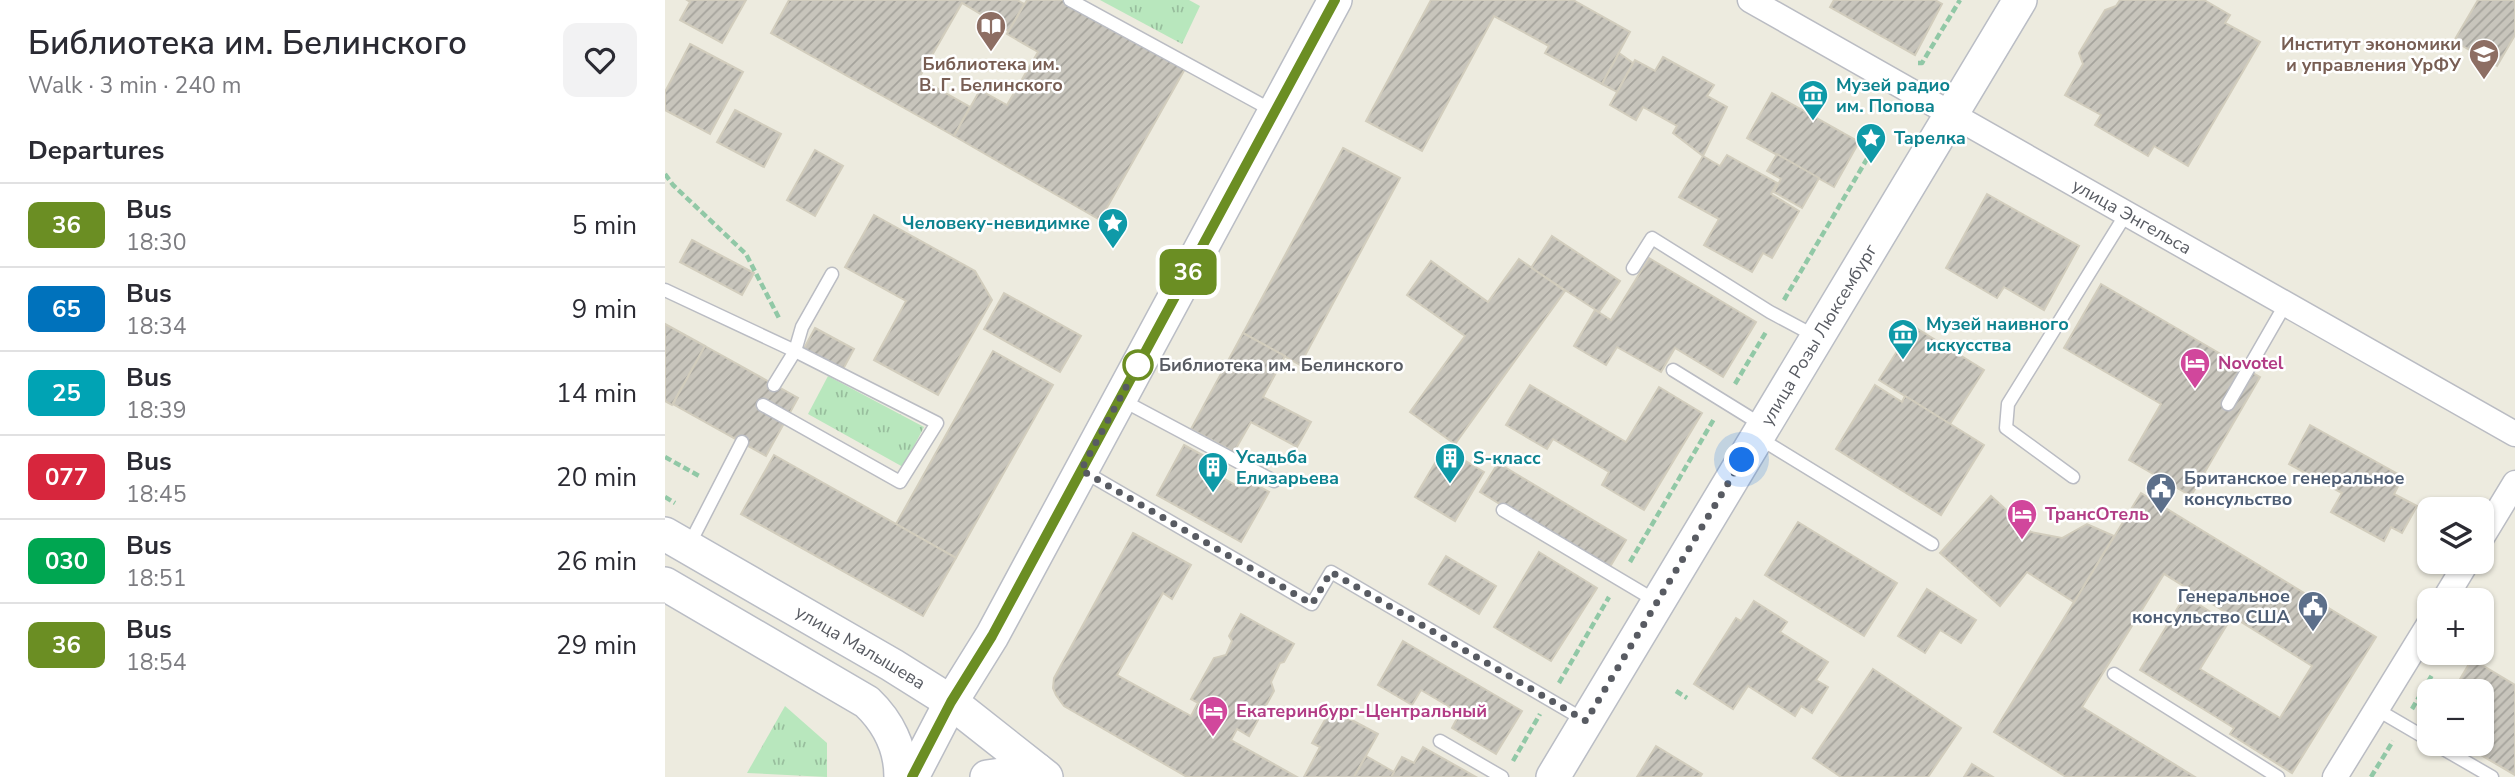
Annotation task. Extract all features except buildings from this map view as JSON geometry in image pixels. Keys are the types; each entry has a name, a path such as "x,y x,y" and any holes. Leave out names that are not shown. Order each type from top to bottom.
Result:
{"main road":[{"path":"912,777 951,702 992,636 1335,0"},
{"name":"улица Розы Люксембург","path":"1553,777 2019,0"},
{"name":"улица Малышева","path":"676,541 892,665 951,702 1042,774"},
{"path":"665,583 867,702 880,714 893,737 901,759 901,777"},
{"path":"987,777 1042,774"}],"street":[{"name":"улица Энгельса","path":"1750,0 2515,434"},
{"path":"2494,518 2515,483"},
{"path":"2335,777 2417,644"}],"lane":[{"path":"1070,0 1275,112"},
{"path":"2073,477 2006,428 2008,404 2126,215"},
{"path":"1633,268 1652,238 1818,338"},
{"path":"774,385 795,351 802,327 832,274"},
{"path":"665,290 795,351 937,423 900,482 763,405"},
{"path":"2228,404 2285,305"},
{"path":"1673,370 1724,402 1760,431 1932,544"},
{"path":"1120,399 1274,481"},
{"path":"676,541 720,488 742,442"},
{"path":"1081,470 1312,604 1331,572 1586,721"},
{"path":"1503,510 1657,602"},
{"path":"2114,674 2278,777"},
{"path":"2377,709 2417,733"},
{"path":"1440,741 1506,771"},
{"path":"2455,756 2491,777"}],"path":[{"path":"1917,62 1922,63 1960,0"},
{"path":"1506,771 1874,147 1870,144"},
{"path":"665,174 673,185 746,254 795,351"},
{"path":"665,457 720,488"},
{"path":"1676,691 1687,698"}],"green space":[{"path":"1100,0 1189,0 1200,6 1182,44"},
{"path":"828,376 924,427 903,467 808,414"},
{"path":"785,706 827,743 827,777 747,773"}],"bus line":[{"name":"36","path":"912,777 951,702 992,636 1335,0"}],"place":[{"name":"Библиотека им. В. Г. Белинского","path":"991,53"},
{"name":"Институт экономики и управления УрФУ","path":"2484,81"},
{"name":"Музей радио им. Попова","path":"1813,122"},
{"name":"Тарелка","path":"1871,165"},
{"name":"Человеку-невидимке","path":"1113,250"},
{"name":"Музей наивного искусства","path":"1903,361"},
{"name":"Библиотека им. Белинского","path":"1138,365"},
{"name":"Novotel","path":"2195,390"},
{"name":"S-класс","path":"1450,485"},
{"name":"Усадьба Елизарьева","path":"1213,494"},
{"name":"Британское генеральное консульство","path":"2161,515"},
{"name":"ТрансОтель","path":"2022,541"},
{"name":"Генеральное консульство США","path":"2313,633"},
{"name":"Екатеринбург-Центральный","path":"1213,738"}],"route":[{"path":"1138,365 1081,470 1312,604 1331,572 1586,721 1742,460"}]}
